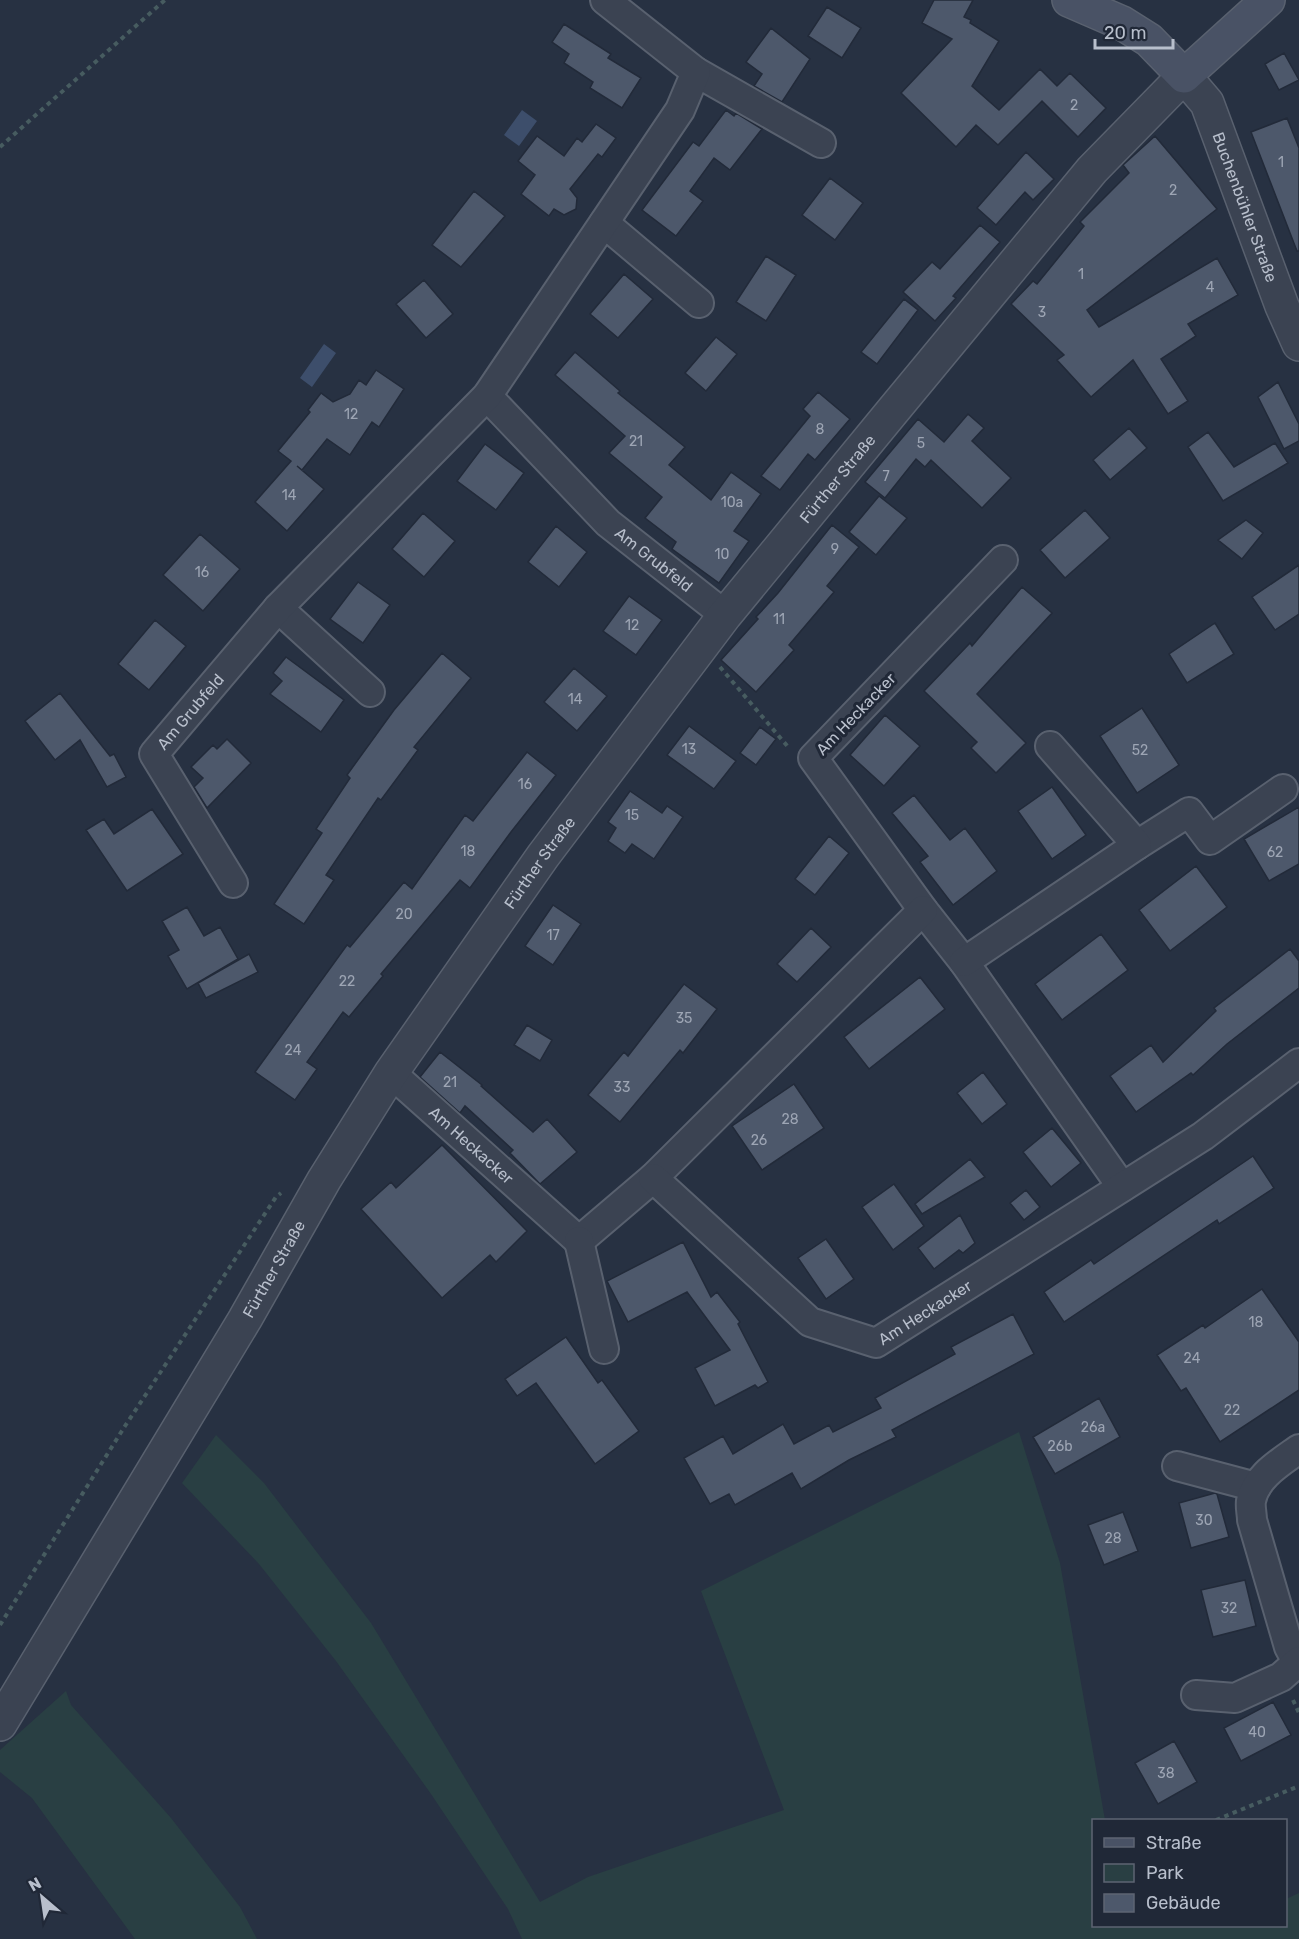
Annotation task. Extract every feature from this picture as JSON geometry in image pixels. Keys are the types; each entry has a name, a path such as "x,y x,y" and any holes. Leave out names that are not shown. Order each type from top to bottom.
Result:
{"main road":[{"path":"1069,0 1122,23 1149,40 1184,76 1268,0"}],"street":[{"path":"606,0 696,72 821,143"},
{"name":"Am Grubfeld","path":"233,883 154,754 278,608 487,396 680,110 696,72"},
{"name":"Buchenbühler Straße","path":"1184,76 1207,103 1290,305 1299,344"},
{"name":"Fürther Straße","path":"0,1724 245,1319 324,1180 391,1073 543,856 725,615 1092,170 1184,76"},
{"path":"604,223 699,303"},
{"name":"Am Grubfeld","path":"487,396 608,523 725,615"},
{"name":"Am Heckacker","path":"1003,560 813,758 923,910 964,962 1122,1187"},
{"path":"278,608 370,692"},
{"path":"1050,746 1137,845"},
{"path":"964,962 1189,812 1210,840 1283,789"},
{"path":"604,1349 579,1241 653,1178 923,910"},
{"name":"Am Heckacker","path":"653,1178 810,1322 876,1343 1203,1136 1299,1063"},
{"name":"Am Heckacker","path":"391,1073 579,1241"},
{"path":"1196,1695 1235,1698 1281,1677 1298,1661 1289,1647 1252,1520 1251,1501 1256,1487 1269,1471 1299,1449"},
{"path":"1177,1466 1256,1487"}],"path":[{"path":"0,147 165,0"},
{"path":"702,646 797,758 813,758"},
{"path":"0,1625 125,1426 276,1197 295,1182 324,1180"},
{"path":"1218,1819 1299,1786"}],"green space":[{"path":"1019,1432 1060,1563 1105,1819 1092,1819 1092,1927 1287,1927 1287,1899 1299,1893 1299,1939 522,1939 508,1909 431,1794 336,1661 259,1564 182,1483 216,1435 264,1483 371,1623 540,1902 588,1877 784,1810 701,1591"},
{"path":"66,1691 71,1705 171,1818 240,1907 257,1939 135,1939 32,1798 0,1772 0,1750"}],"water":[{"path":"522,110 537,121 519,146 504,135"},
{"path":"324,344 336,353 312,387 300,378"}],"building":[{"path":"934,0 973,0 964,17 999,41 972,86 999,110 1040,69 1057,86 1070,73 1106,108 1078,137 1042,101 998,145 976,125 956,147 901,93 952,39 922,23"},
{"path":"827,7 861,28 842,58 808,36"},
{"path":"564,24 611,54 608,58 641,78 622,108 590,88 593,82 564,63 569,54 552,42"},
{"path":"771,28 810,59 782,102 754,86 762,74 746,62"},
{"path":"1284,53 1299,80 1279,90 1265,64"},
{"path":"726,110 734,116 736,113 762,129 730,170 714,158 690,191 703,201 676,236 642,210 693,142 699,146"},
{"path":"1287,118 1299,148 1299,251 1297,251 1251,132"},
{"path":"596,124 616,138 602,157 598,154 570,189 577,198 576,209 564,215 554,209 549,216 521,194 535,175 518,161 537,136 564,156 577,138 582,142"},
{"path":"1155,136 1217,209 1087,310 1099,327 1217,258 1238,295 1188,324 1196,336 1161,359 1188,401 1168,414 1133,360 1091,397 1057,360 1064,355 1011,304 1033,281 1037,284 1084,226 1080,222 1129,173 1123,165"},
{"path":"1026,152 1054,179 1033,200 1025,192 996,225 977,208"},
{"path":"830,178 863,203 835,240 802,215"},
{"path":"474,191 505,216 461,267 432,245"},
{"path":"980,225 1000,242 953,296 956,298 935,321 903,292 932,262 940,269"},
{"path":"766,256 796,275 766,321 736,302"},
{"path":"624,274 653,299 618,338 590,314"},
{"path":"424,280 453,314 426,338 396,304"},
{"path":"904,299 918,310 877,364 861,352"},
{"path":"716,337 737,354 706,391 685,373"},
{"path":"575,352 620,391 618,393 685,447 669,465 711,500 731,472 761,494 734,531 749,541 719,583 672,549 676,542 645,518 662,497 609,453 625,436 555,375"},
{"path":"376,370 404,389 379,427 372,422 350,455 327,439 302,470 297,466 324,489 287,531 255,502 291,461 278,451 310,412 308,410 321,393 333,402 350,394 359,380 366,385"},
{"path":"1278,382 1299,424 1299,441 1284,449 1258,397"},
{"path":"818,392 850,419 815,460 808,454 780,490 761,476 810,416 803,409"},
{"path":"968,414 984,428 972,441 1011,478 982,508 931,460 925,467 916,459 885,498 865,482 918,419 944,442"},
{"path":"1129,428 1147,448 1110,480 1093,460"},
{"path":"1208,432 1234,467 1275,443 1288,463 1223,501 1188,447"},
{"path":"485,444 524,473 496,510 457,481"},
{"path":"879,496 907,518 876,555 849,532"},
{"path":"1085,510 1110,538 1065,578 1040,550"},
{"path":"423,513 455,541 424,577 392,549"},
{"path":"1246,520 1263,533 1242,559 1218,540"},
{"path":"832,525 859,547 827,586 834,592 789,645 794,650 756,692 721,660 758,619 756,617"},
{"path":"556,526 587,552 559,587 528,562"},
{"path":"200,534 240,569 203,611 163,575"},
{"path":"1299,565 1299,614 1275,630 1252,597"},
{"path":"358,582 390,605 363,643 330,619"},
{"path":"1022,587 1052,613 977,694 1026,743 996,773 971,748 977,742 924,691 970,643 972,646"},
{"path":"629,596 662,620 636,655 603,631"},
{"path":"155,620 186,646 149,690 118,664"},
{"path":"1215,623 1234,654 1187,683 1169,654"},
{"path":"442,653 471,678 414,747 418,750 381,800 378,798 326,875 334,880 304,924 274,904 322,833 316,829 350,778 347,775 394,710"},
{"path":"286,657 344,700 321,732 270,694 282,681 273,673"},
{"path":"574,668 607,696 577,731 544,702"},
{"path":"60,693 110,756 114,754 126,777 107,787 80,740 55,760 25,721"},
{"path":"1142,708 1179,765 1137,793 1100,736"},
{"path":"885,715 920,746 884,786 850,755"},
{"path":"689,726 736,761 714,789 667,755"},
{"path":"760,727 776,739 756,765 740,753"},
{"path":"227,739 251,763 207,808 194,787 203,778 191,767 213,745 217,749"},
{"path":"527,752 556,775 470,888 460,880 381,974 383,976 349,1017 343,1012 307,1062 317,1069 295,1100 255,1072 347,945 350,947 404,882 412,889 465,815 473,821"},
{"path":"1052,787 1086,835 1052,859 1018,811"},
{"path":"630,791 662,813 667,806 683,817 654,859 632,844 625,853 608,841 616,828 608,822"},
{"path":"914,795 950,840 965,828 997,871 953,905 920,862 928,856 892,813"},
{"path":"1299,807 1299,864 1269,881 1244,839"},
{"path":"152,809 183,854 127,891 86,830 104,819 114,834"},
{"path":"829,836 849,853 815,895 795,879"},
{"path":"1196,866 1227,907 1170,951 1139,910"},
{"path":"553,905 581,924 553,965 525,946"},
{"path":"187,907 204,936 220,927 238,959 187,989 168,956 179,950 162,921"},
{"path":"811,928 831,947 797,982 777,964"},
{"path":"1101,934 1128,970 1062,1020 1035,984"},
{"path":"1290,949 1299,961 1299,988 1227,1044 1193,1075 1191,1073 1136,1112 1110,1076 1151,1045 1163,1062 1216,1011 1214,1008"},
{"path":"249,954 258,972 206,998 198,983"},
{"path":"920,977 945,1009 869,1069 844,1037"},
{"path":"684,984 717,1009 683,1053 680,1050 620,1122 588,1095 624,1052 628,1056"},
{"path":"527,1025 552,1040 540,1061 514,1045"},
{"path":"440,1052 482,1085 533,1132 547,1119 577,1152 540,1184 510,1153 513,1150 465,1106 460,1113 420,1077"},
{"path":"983,1072 1007,1104 982,1124 957,1093"},
{"path":"794,1084 824,1128 762,1170 732,1126"},
{"path":"1052,1128 1081,1163 1051,1187 1023,1152"},
{"path":"442,1145 527,1231 496,1262 490,1255 442,1298 361,1209 391,1182 396,1188"},
{"path":"1253,1156 1274,1188 1219,1224 1217,1220 1064,1322 1044,1292 1091,1260 1094,1264"},
{"path":"970,1159 985,1177 922,1214 915,1204"},
{"path":"894,1184 924,1226 893,1250 862,1207"},
{"path":"1026,1190 1040,1207 1024,1220 1010,1203"},
{"path":"960,1215 975,1243 963,1253 959,1250 934,1269 918,1248"},
{"path":"826,1239 854,1279 826,1299 798,1258"},
{"path":"683,1242 711,1297 717,1292 740,1322 738,1324 768,1382 758,1388 755,1385 715,1406 695,1368 730,1350 687,1292 628,1322 607,1281"},
{"path":"1262,1289 1299,1342 1299,1390 1220,1442 1186,1388 1181,1391 1157,1355 1203,1325 1205,1328"},
{"path":"1013,1314 1034,1354 892,1430 896,1437 849,1460 801,1489 792,1473 735,1505 729,1494 710,1504 684,1458 723,1436 733,1454 783,1424 794,1444 829,1425 833,1432 881,1408 875,1398 955,1354 951,1347"},
{"path":"566,1337 598,1383 602,1380 639,1431 595,1464 536,1383 517,1396 505,1379"},
{"path":"1099,1398 1120,1437 1055,1474 1033,1437"},
{"path":"1215,1493 1229,1537 1191,1548 1179,1503"},
{"path":"1123,1512 1138,1551 1104,1565 1088,1525"},
{"path":"1245,1580 1256,1626 1213,1637 1201,1590"},
{"path":"1273,1702 1291,1735 1241,1761 1224,1728"},
{"path":"1174,1741 1197,1782 1158,1804 1135,1763"}]}
